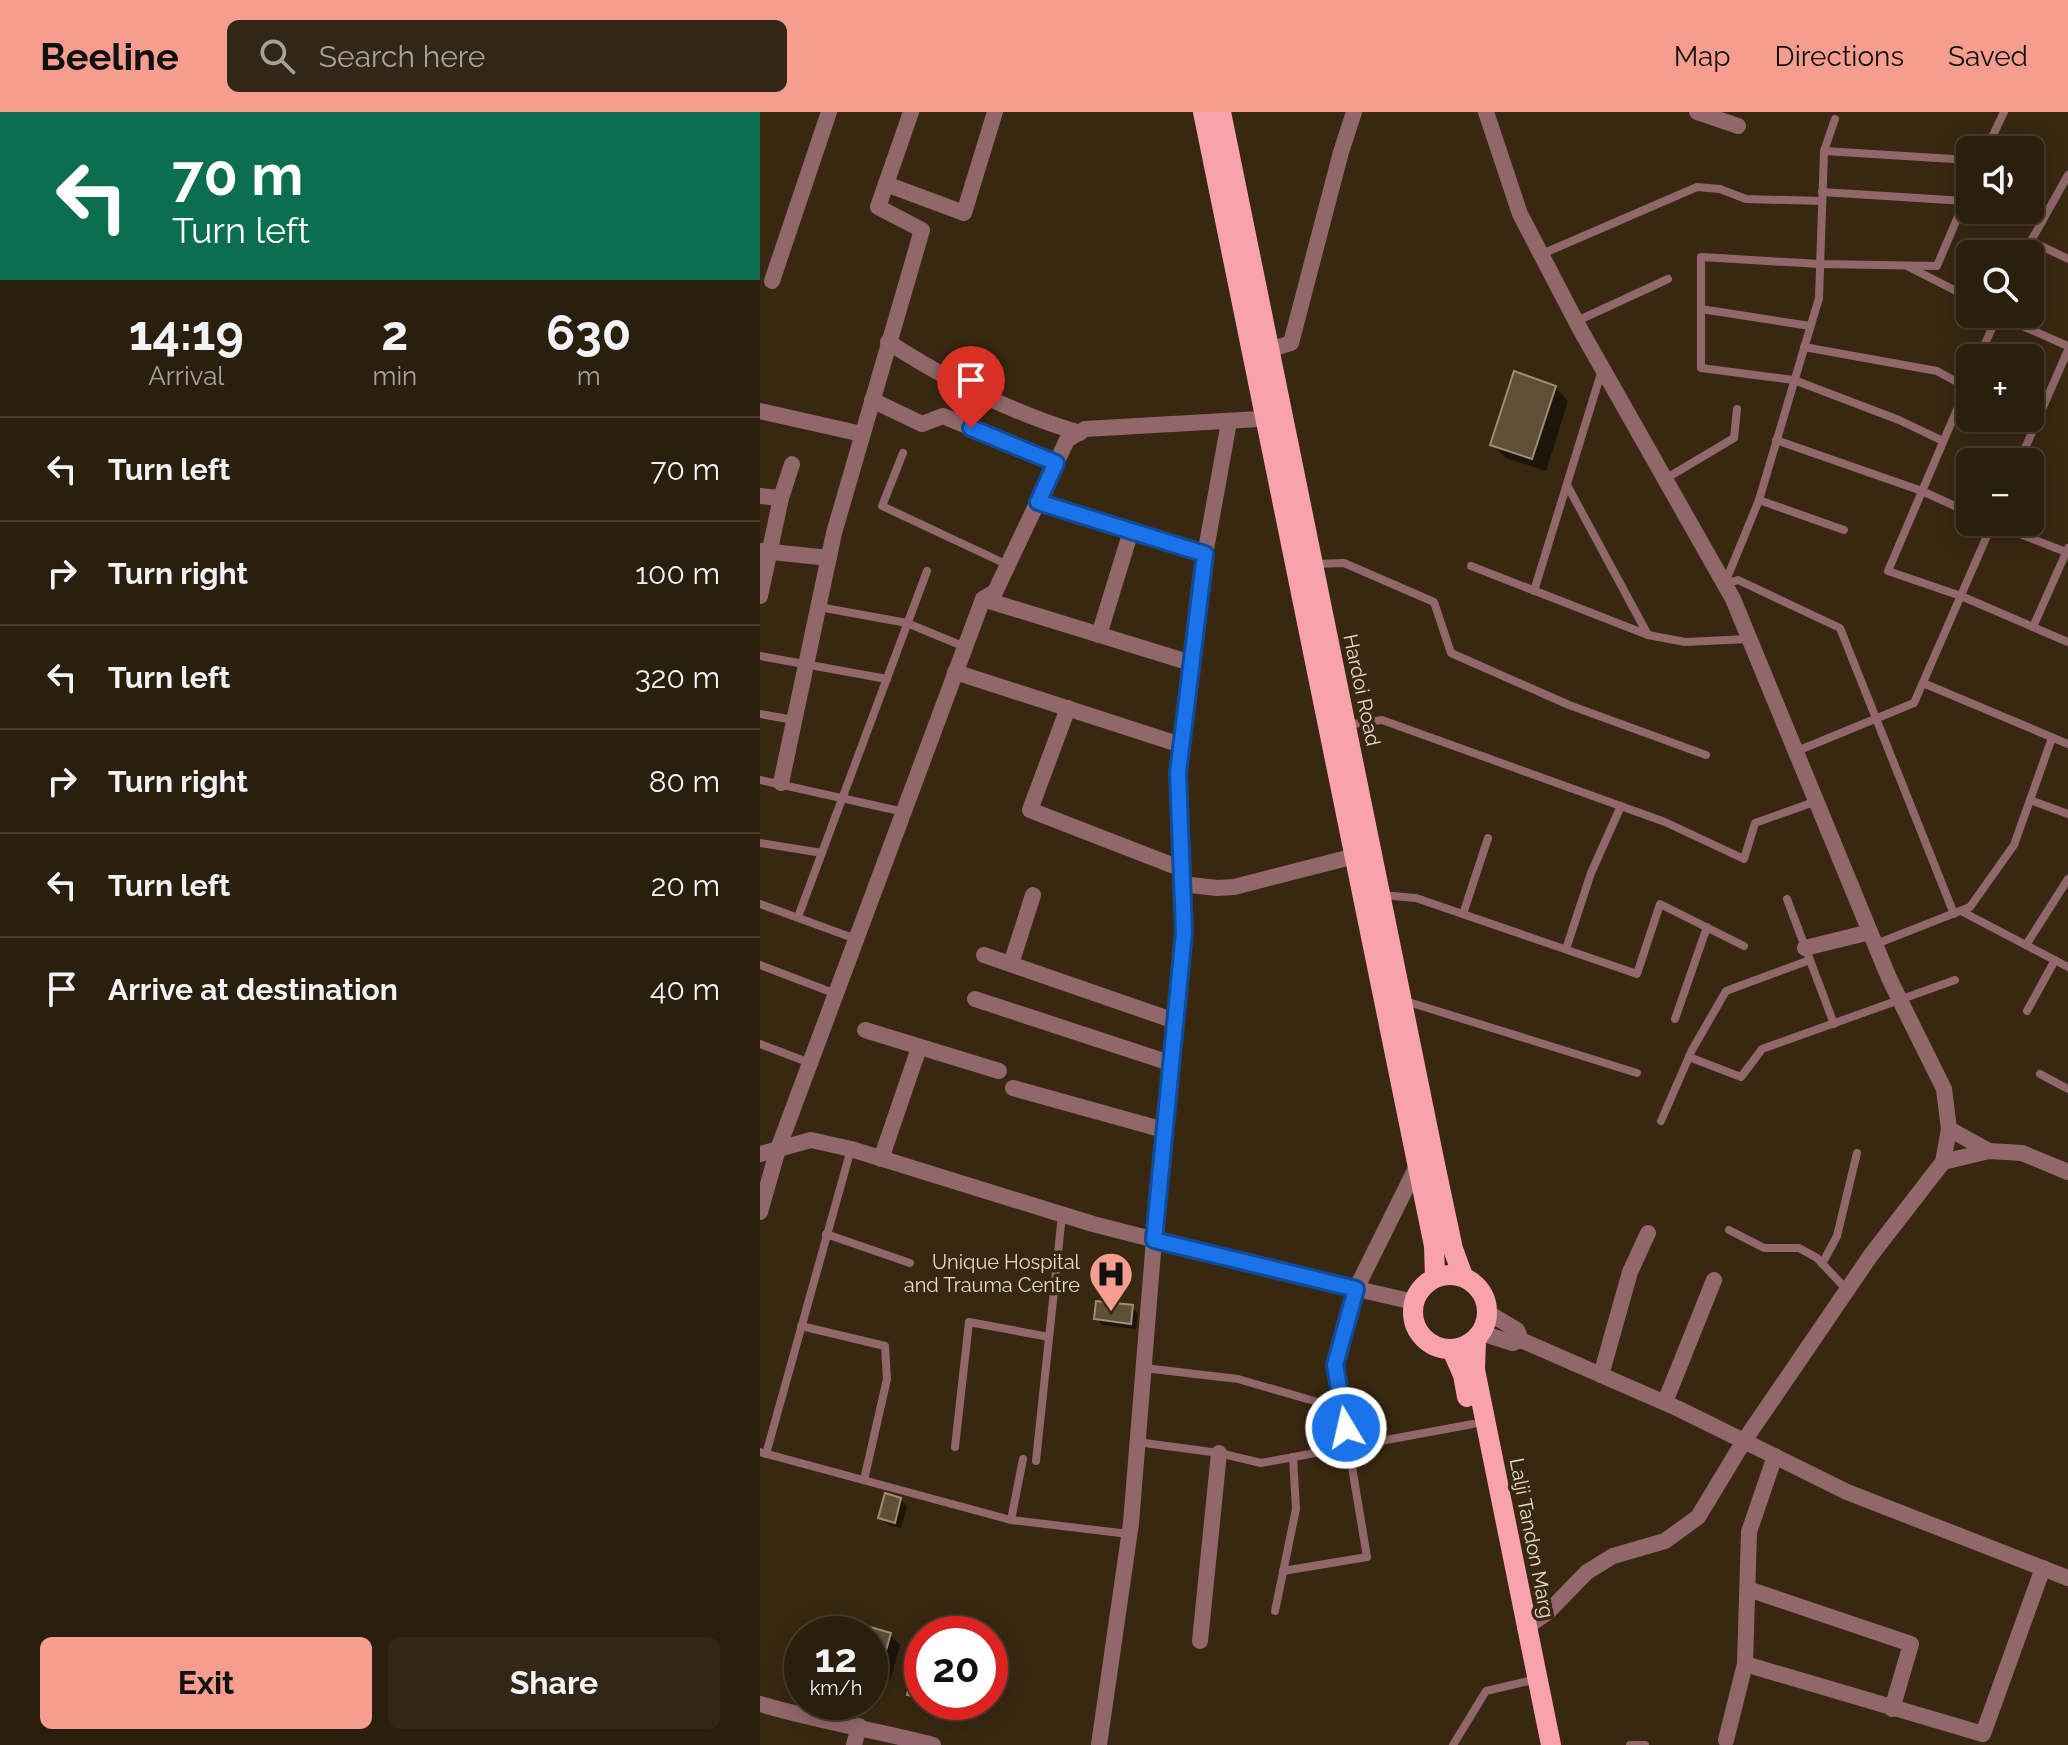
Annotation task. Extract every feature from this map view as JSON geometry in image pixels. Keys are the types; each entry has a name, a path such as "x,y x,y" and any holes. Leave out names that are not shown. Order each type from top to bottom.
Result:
{"main road":[{"name":"Hardoi Road","path":"1203,112 1274,418 1312,564 1345,725 1372,896 1426,1162 1463,1276"},
{"name":"Hardoi Road","path":"1221,112 1269,350 1274,418 1355,856 1372,896 1401,1000 1426,1162 1435,1277"},
{"path":"1449,1274 1463,1276 1476,1285 1485,1299 1487,1312 1479,1336 1465,1347 1452,1350 1435,1347 1423,1339 1415,1328 1414,1302 1423,1285 1435,1277 1449,1274"},
{"name":"Lalji Tandon Marg","path":"1479,1336 1475,1370 1525,1628 1541,1745"},
{"name":"Lalji Tandon Marg","path":"1452,1350 1463,1375 1532,1681 1551,1745"}],"street":[{"path":"772,281 829,112"},
{"path":"781,783 829,558 922,230 878,207 911,112"},
{"path":"886,184 964,213 995,112"},
{"path":"1269,350 1291,343 1354,112"},
{"path":"1486,112 1520,214 1602,369 1725,584 1900,1001 1944,1089 1949,1129 1943,1162 1847,1290 1744,1441 1698,1517 1665,1541 1613,1556 1587,1572 1548,1612 1525,1628"},
{"path":"1697,112 1738,126"},
{"path":"888,342 990,399 1080,433"},
{"path":"872,400 922,424 943,416 1056,463"},
{"path":"760,411 862,434"},
{"path":"760,1212 778,1149 983,599 995,592 1067,440 1085,429 1274,418"},
{"path":"1099,1745 1129,1534 1184,932 1178,773 1205,554 1229,422"},
{"path":"760,595 765,551 792,464"},
{"path":"760,496 781,498"},
{"path":"1038,502 1205,554"},
{"path":"1099,635 1131,531"},
{"path":"765,551 829,558"},
{"path":"983,599 1191,663"},
{"path":"955,672 1181,745"},
{"path":"1068,708 1030,810 1217,888 1234,887 1355,856"},
{"path":"1011,964 1033,895"},
{"path":"1808,954 1873,938"},
{"path":"984,955 1175,1021"},
{"path":"975,999 1170,1063"},
{"path":"865,1030 999,1071"},
{"path":"881,1159 919,1048"},
{"path":"1013,1088 1164,1130"},
{"path":"1949,1129 1989,1151"},
{"path":"760,1154 811,1140 851,1149 1154,1240 1414,1302"},
{"path":"1943,1162 1989,1151 2022,1153 2068,1172"},
{"path":"1356,1289 1426,1162"},
{"path":"1601,1375 1630,1272 1648,1233"},
{"path":"1665,1402 1714,1280"},
{"path":"1487,1312 1517,1330 1521,1340"},
{"path":"1479,1336 1513,1343 1521,1340 1665,1402 1847,1492 2068,1578"},
{"path":"1200,1641 1219,1453"},
{"path":"1726,1740 1745,1664 1749,1532 1775,1456"},
{"path":"1745,1664 1983,1734 2043,1568"},
{"path":"1748,1589 1911,1644 1892,1709"},
{"path":"760,1704 812,1719 859,1726 933,1745"},
{"path":"854,1745 859,1726"}],"lane":[{"path":"1993,136 2004,112"},
{"path":"1725,584 1759,500 1819,298 1824,151 1835,119"},
{"path":"1824,151 1956,159"},
{"path":"2068,175 2031,241 2068,259"},
{"path":"1541,254 1697,187 1720,189 1746,199 1822,196 1956,201"},
{"path":"1943,441 1899,420 1794,380 1701,368 1701,257 1820,264 1937,266 1956,222"},
{"path":"1906,265 1956,291"},
{"path":"1576,322 1668,279"},
{"path":"1701,309 1810,326"},
{"path":"2024,328 2068,348 2025,448"},
{"path":"1804,347 1937,371 1956,378"},
{"path":"1534,591 1602,369"},
{"path":"1665,479 1734,438 1737,409"},
{"path":"1956,411 1888,571 1961,596 2068,642"},
{"path":"1776,440 1922,491 1956,507"},
{"path":"903,453 882,506 1008,565"},
{"path":"1567,485 1648,635"},
{"path":"1759,500 1844,530"},
{"path":"1797,751 1914,703 1986,536"},
{"path":"2028,536 2067,550 2033,627"},
{"path":"1312,564 1344,563 1434,602 1451,653 1569,705 1706,755"},
{"path":"1471,566 1648,635 1685,642 1750,639"},
{"path":"798,917 927,571"},
{"path":"1725,584 1738,580 1840,628 1957,912 2068,967"},
{"path":"818,607 907,623 965,647"},
{"path":"760,656 887,679"},
{"path":"1923,683 2068,744"},
{"path":"760,714 794,720"},
{"path":"1345,725 1382,720 1665,822 1744,859 1755,823 1817,801"},
{"path":"1873,938 1970,907 2014,845 2052,738"},
{"path":"760,780 904,812"},
{"path":"2030,800 2068,814"},
{"path":"1566,949 1591,873 1621,806"},
{"path":"1463,914 1488,838"},
{"path":"760,843 822,853"},
{"path":"2026,945 2068,879"},
{"path":"1372,896 1416,898 1637,974 1660,904 1744,946"},
{"path":"1787,899 1834,1024"},
{"path":"760,904 856,939"},
{"path":"1675,1019 1707,927"},
{"path":"1661,1121 1689,1057 1726,991 1808,954"},
{"path":"2027,1011 2055,960"},
{"path":"760,965 836,994"},
{"path":"1689,1057 1741,1077 1762,1049 1955,980"},
{"path":"1401,1000 1637,1073"},
{"path":"760,1044 810,1063"},
{"path":"2040,1074 2068,1089"},
{"path":"851,1149 763,1453 1011,1520 1129,1534"},
{"path":"1822,1264 1837,1236 1857,1153"},
{"path":"1036,1461 1062,1214"},
{"path":"1729,1230 1764,1248 1799,1248 1822,1264 1847,1290"},
{"path":"826,1234 910,1263"},
{"path":"1283,1571 1367,1557 1335,1365 1356,1289"},
{"path":"955,1447 969,1322 1049,1337"},
{"path":"801,1326 885,1346 887,1379 864,1480"},
{"path":"1143,1368 1238,1379 1342,1409"},
{"path":"1137,1442 1219,1453 1261,1463 1473,1424"},
{"path":"1275,1611 1296,1509 1293,1457"},
{"path":"1011,1520 1023,1459"},
{"path":"1453,1745 1486,1691 1532,1681"},
{"path":"1630,1745 1645,1745"}],"building":[{"path":"1514,371 1556,386 1532,459 1490,445"},
{"path":"1096,1301 1133,1305 1131,1324 1094,1319"},
{"path":"885,1493 901,1498 895,1523 878,1518"}],"place":[{"name":"Unique Hospital and Trauma Centre","path":"1111,1313"}],"route":[{"path":"971,428 1056,463 1038,502 1205,554 1178,773 1184,932 1154,1240 1356,1289 1335,1365 1346,1428"}]}
